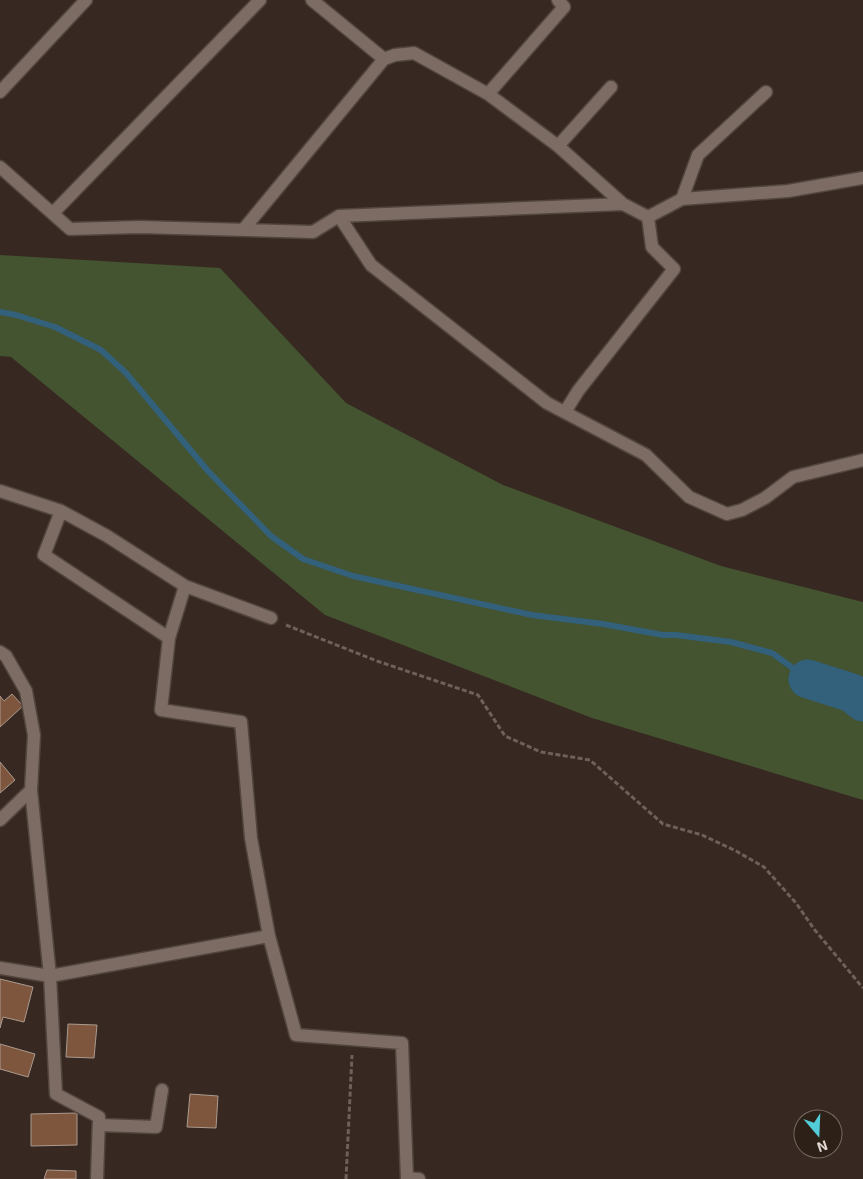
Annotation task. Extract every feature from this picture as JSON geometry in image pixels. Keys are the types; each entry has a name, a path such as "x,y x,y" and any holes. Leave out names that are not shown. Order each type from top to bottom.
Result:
{"street":[{"path":"0,92 86,0"},
{"path":"53,213 260,0"},
{"path":"312,0 384,59"},
{"path":"488,94 564,7 558,0"},
{"path":"242,230 384,59 395,55 414,53 488,94 558,146 623,204 648,217"},
{"path":"558,146 611,88"},
{"path":"682,199 698,155 766,92"},
{"path":"0,167 70,229 140,228 313,232 339,216 623,204"},
{"path":"648,217 682,199 788,191 863,178"},
{"path":"339,216 371,265 547,403 646,455 689,497 728,514 742,510 765,498 793,477 863,460"},
{"path":"565,412 578,390 674,269 652,248 648,217"},
{"path":"0,491 60,511 107,536 185,586 271,618"},
{"path":"60,511 44,555 169,638"},
{"path":"185,586 169,638 161,710 241,722 251,838 269,936 296,1035 402,1043 407,1178 419,1179"},
{"path":"2,656 26,691 34,735 31,790 50,976 56,1094 99,1117 97,1179"},
{"path":"0,820 31,790"},
{"path":"0,968 50,976 269,936"},
{"path":"99,1125 156,1127 162,1090"}],"path":[{"path":"271,618 377,661 478,695 505,736 541,752 590,760 663,824 702,834 764,867 796,903 814,930 863,988"},
{"path":"346,1179 352,1039"}],"green space":[{"path":"0,255 220,268 346,403 503,485 721,566 863,602 863,800 592,718 325,615 11,357 0,356"}],"building":[{"path":"12,694 23,706 0,727 0,696 4,701"},
{"path":"0,762 15,780 0,793"},
{"path":"0,979 33,987 24,1022 3,1017 0,1028"},
{"path":"68,1024 97,1025 94,1058 66,1057"},
{"path":"0,1044 35,1054 28,1077 0,1069"},
{"path":"190,1094 218,1096 216,1128 187,1127"},
{"path":"77,1113 77,1145 31,1146 31,1114"},
{"path":"47,1170 76,1171 76,1179 44,1179"}],"waterway":[{"path":"0,312 55,327 101,350 126,373 208,471 271,536 303,559 353,576 532,615 603,624 663,635 731,642 772,653 808,679"},
{"path":"808,679 852,693 863,702"}]}
